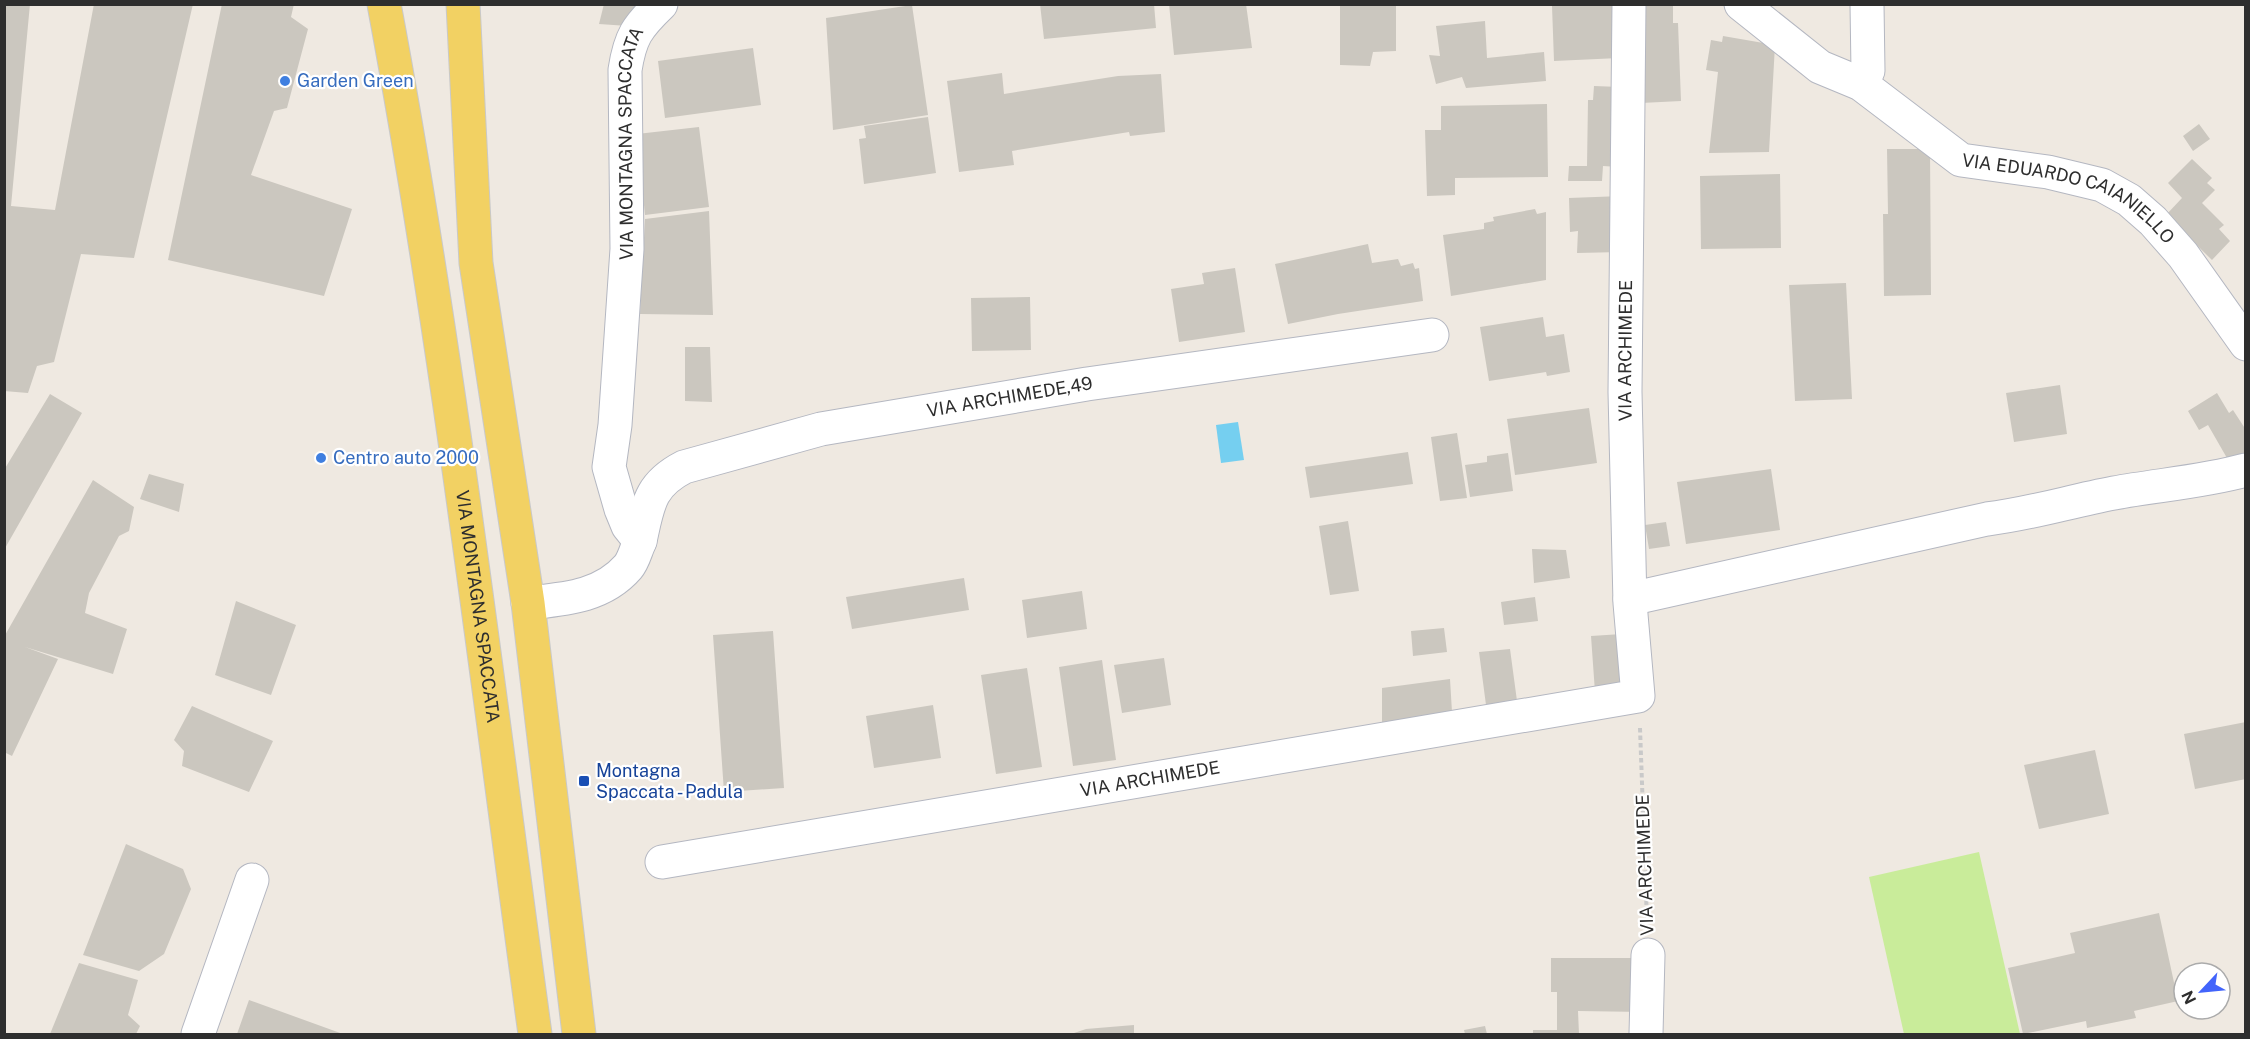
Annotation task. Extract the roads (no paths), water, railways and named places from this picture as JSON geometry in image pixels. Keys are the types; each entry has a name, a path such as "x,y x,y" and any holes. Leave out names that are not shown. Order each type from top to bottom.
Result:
{"main road":[{"name":"VIA MONTAGNA SPACCATA","path":"384,4 413,161 491,702 535,1035"},
{"path":"463,4 476,263 528,603 579,1035"}],"street":[{"name":"VIA MONTAGNA SPACCATA","path":"640,541 628,526 609,467 615,425 627,249 625,70 629,44 643,21 661,4"},
{"name":"VIA ARCHIMEDE","path":"662,862 1638,696 1630,599 1625,392 1629,4"},
{"name":"VIA EDUARDO CAIANIELLO","path":"1741,4 1820,67 1861,84 1961,160 2049,172 2102,185 2129,200 2153,221 2182,255 2246,344"},
{"path":"1861,84 1868,71 1867,4"},
{"name":"VIA ARCHIMEDE,49","path":"640,541 651,498 657,486 667,476 684,467 821,429 1087,384 1432,335"},
{"path":"1630,599 1987,519 2020,515 2113,493 2246,470"},
{"path":"528,603 581,596 607,585 629,566 640,541"},
{"path":"198,1035 252,880"},
{"name":"VIA ARCHIMEDE","path":"1646,1035 1648,955"}],"water":[{"path":"1238,422 1244,460 1221,463 1216,425"}],"place":[{"name":"Garden Green","path":"285,81"},
{"name":"Centro auto 2000","path":"321,458"},
{"name":"Montagna Spaccata - Padula","path":"584,781"}]}
